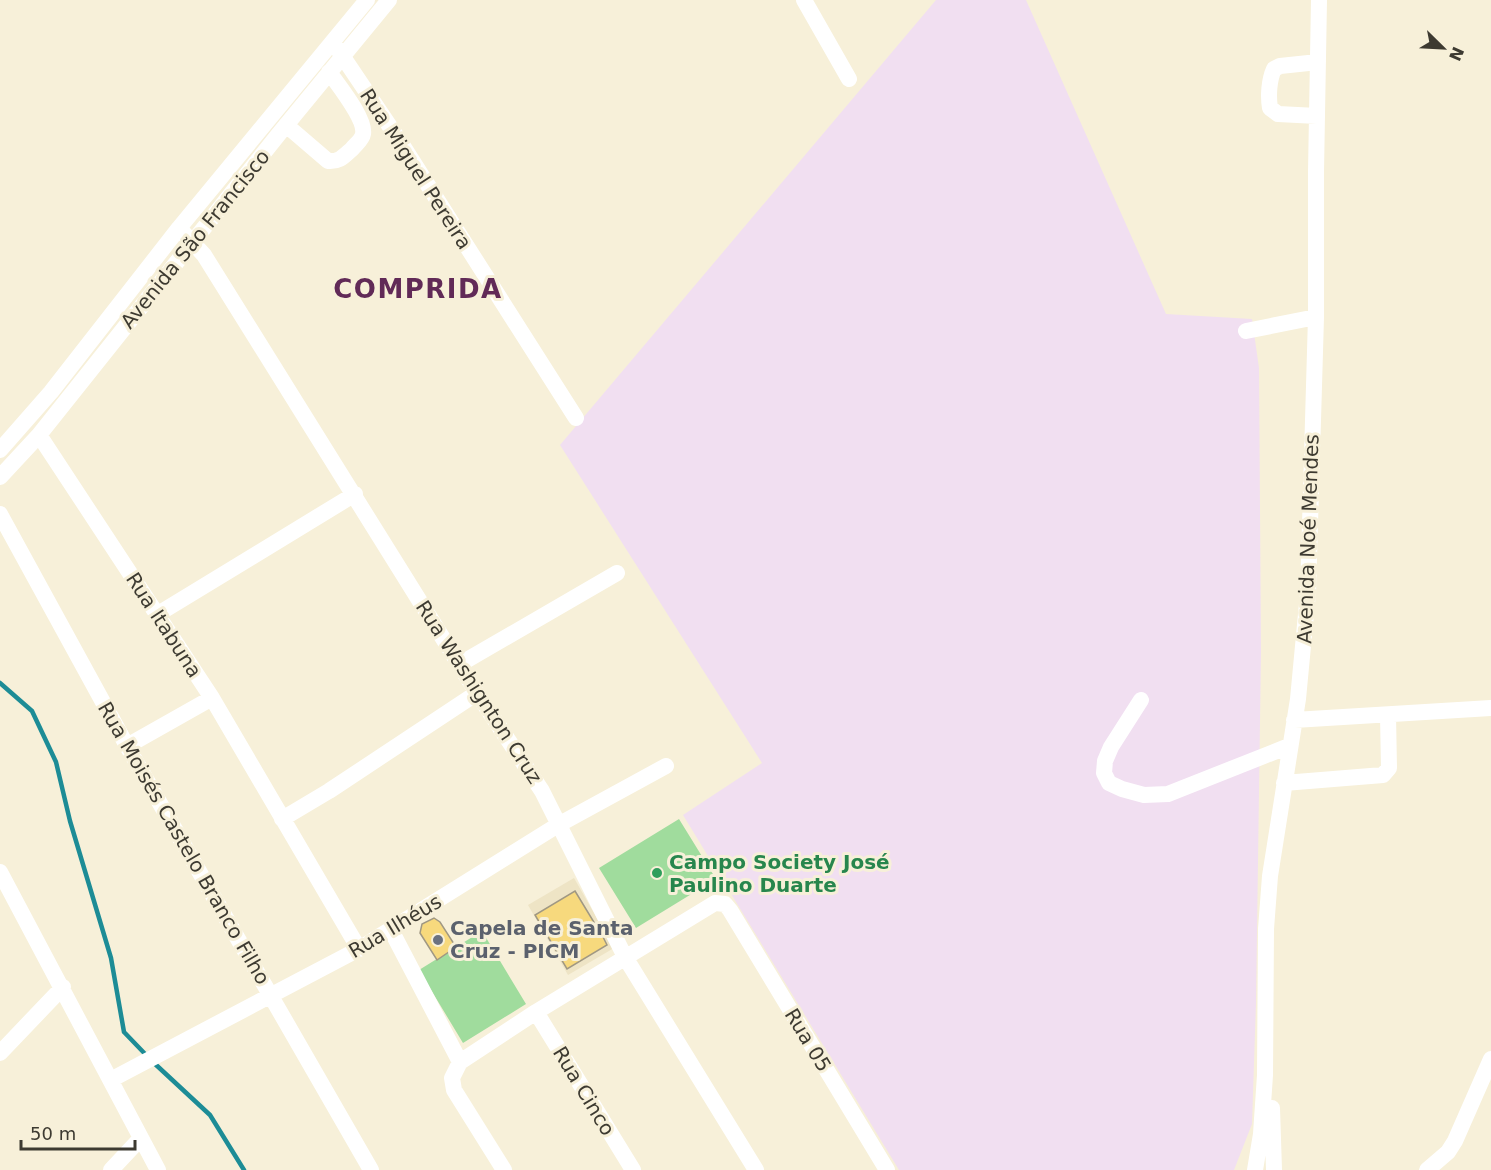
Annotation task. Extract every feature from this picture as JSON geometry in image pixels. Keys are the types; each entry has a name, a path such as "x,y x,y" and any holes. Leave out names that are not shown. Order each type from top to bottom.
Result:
{"street":[{"name":"Avenida São Francisco","path":"0,477 39,435 193,241 276,128 338,49 367,0"},
{"name":"Avenida São Francisco","path":"0,450 51,392 179,228 329,72 338,49 389,0"},
{"path":"804,0 849,79"},
{"name":"Avenida Noé Mendes","path":"1255,1170 1261,1134 1265,1075 1267,917 1270,876 1303,655 1308,593 1316,317 1319,0"},
{"name":"Rua Miguel Pereira","path":"338,49 576,418"},
{"path":"1317,116 1278,114 1270,108 1269,101 1271,74 1274,69 1280,66 1318,62"},
{"path":"276,128 328,161 342,159 360,141 363,133 362,122 329,72"},
{"name":"Rua Washignton Cruz","path":"179,228 204,255 477,693 542,791 625,957 756,1170"},
{"path":"1246,331 1316,317"},
{"name":"Rua Itabuna","path":"39,435 212,698 359,949"},
{"path":"158,614 354,494"},
{"name":"Rua Moisés Castelo Branco Filho","path":"0,514 127,746 370,1170"},
{"path":"460,664 616,573"},
{"path":"282,819 329,791 477,693"},
{"path":"127,746 212,698"},
{"path":"1141,700 1110,747 1105,761 1104,773 1110,783 1122,789 1144,795 1168,794 1289,746"},
{"path":"1294,720 1491,708"},
{"path":"1284,783 1383,775 1389,768 1388,716"},
{"name":"Rua Ilhéus","path":"118,1076 359,949 558,825 666,766"},
{"path":"0,872 158,1170"},
{"name":"Rua 05","path":"625,957 708,905 722,903 730,910 887,1170"},
{"path":"391,930 460,1062"},
{"path":"504,1170 454,1090 452,1078 460,1062 625,957"},
{"path":"0,1053 63,987"},
{"name":"Rua Cinco","path":"536,1012 633,1170"},
{"path":"1427,1170 1448,1152 1455,1141 1491,1059"},
{"name":"Avenida Noé Mendes","path":"1265,1075 1272,1101 1274,1170"},
{"path":"111,1170 140,1139"}],"shaded area":[{"path":"936,0 1026,0 1166,314 1252,319 1259,368 1261,652 1256,1002 1252,1124 1234,1170 899,1170 683,815 762,763 560,445"},
{"path":"574,878 614,948 568,975 528,905"}],"green space":[{"name":"Campo Society José Paulino Duarte","path":"679,819 716,879 636,928 599,868"},
{"path":"482,931 526,1004 463,1043 419,970"}],"building":[{"path":"575,891 607,945 567,969 535,915"},
{"name":"Capela de Santa Cruz - PICM","path":"434,918 440,922 456,947 437,960 420,933 422,924"}],"waterway":[{"path":"0,683 32,711 56,762 70,821 111,958 124,1032 148,1057"},
{"path":"154,1063 210,1115 244,1170"}],"place":[{"name":"Campo Society José Paulino Duarte","path":"657,873"},
{"name":"Capela de Santa Cruz - PICM","path":"438,940"}],"district":[{"name":"COMPRIDA","path":"418,289"}]}
